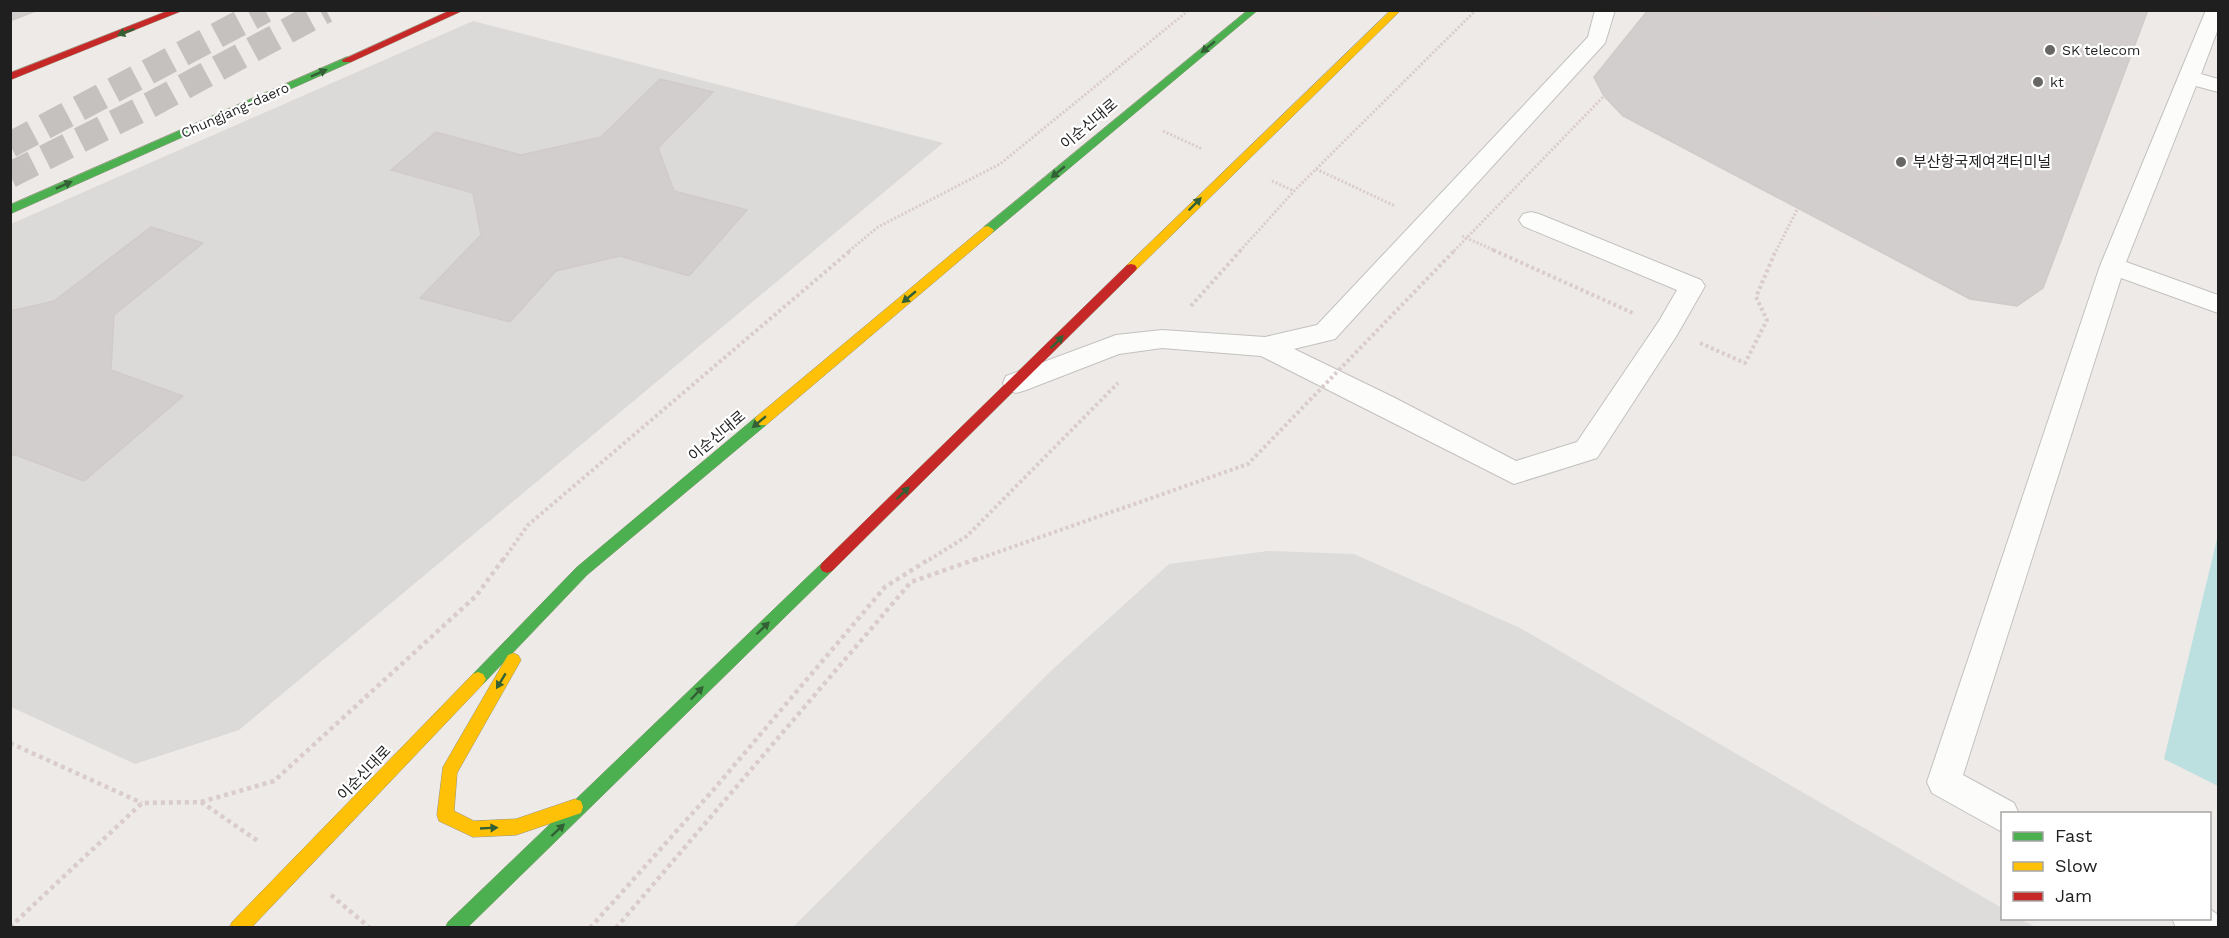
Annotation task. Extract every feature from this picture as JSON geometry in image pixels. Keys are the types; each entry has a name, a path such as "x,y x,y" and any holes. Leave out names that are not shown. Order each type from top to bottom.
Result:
{"street":[{"path":"10,77 180,10"},
{"name":"Chungjang-daero","path":"10,210 460,10"},
{"name":"이순신대로","path":"238,927 582,571 1254,10"},
{"path":"454,927 586,802 1016,383 1235,164 1396,10"},
{"path":"542,612 449,772 445,815 473,829 516,827 586,802"}],"lane":[{"path":"1016,383 1116,345 1162,339 1265,347 1326,332 1598,39 1605,10"},
{"path":"2001,814 1944,782 2112,266 2216,10"},
{"path":"2189,77 2218,86"},
{"path":"1265,347 1383,404 1514,472 1587,450 1668,328 1692,286 1532,220"},
{"path":"2112,266 2218,304"}],"path":[{"path":"10,743 142,804 201,802 274,781 476,596 528,525 878,227 1000,164 1189,10"},
{"path":"590,927 715,788 885,587 967,536 1162,339 1294,191 1476,10"},
{"path":"1860,10 1886,19 1891,10"},
{"path":"616,927 911,582 1248,464 1604,96"},
{"path":"1126,115 1294,191"},
{"path":"1316,169 1745,363 1767,320 1756,297 1780,241 1798,208"},
{"path":"201,802 297,867 370,927"},
{"path":"10,927 142,804"}],"shaded area":[{"path":"473,21 943,143 239,730 135,764 11,707 11,224"},
{"path":"1268,551 1354,554 1520,628 2001,907 2001,920 2022,920 2036,927 793,927 1053,669 1169,564"}],"water":[{"path":"2218,535 2218,786 2164,759"}],"building":[{"path":"10,10 38,10 10,21"},
{"name":"부산항국제여객터미널","path":"1648,10 2148,10 2043,288 2017,306 1970,299 1623,116 1604,96 1594,77"},
{"path":"660,79 713,92 658,148 674,191 747,210 689,276 620,256 556,271 510,322 420,298 481,235 473,193 391,170 436,132 521,155 601,137"},
{"path":"151,227 203,243 114,315 111,370 183,396 84,481 16,455 10,456 10,311 54,301"}],"tunnel":[{"path":"10,145 265,10"},
{"path":"10,175 150,105 326,10"}],"traffic: fast":[{"path":"988,230 1254,10"},
{"path":"10,210 347,60"},
{"path":"478,679 582,571 761,421"},
{"path":"454,928 827,567"}],"traffic: slow":[{"path":"1131,268 1397,10"},
{"path":"761,421 988,230"},
{"path":"513,660 449,772 445,815 473,829 516,827 575,807"},
{"path":"238,928 478,679"}],"traffic: jam":[{"path":"10,77 180,10"},
{"path":"347,60 460,10"},
{"path":"827,567 1131,268"}],"place":[{"name":"SK telecom","path":"2050,50"},
{"name":"kt","path":"2038,82"},
{"name":"부산항국제여객터미널","path":"1901,162"}]}
